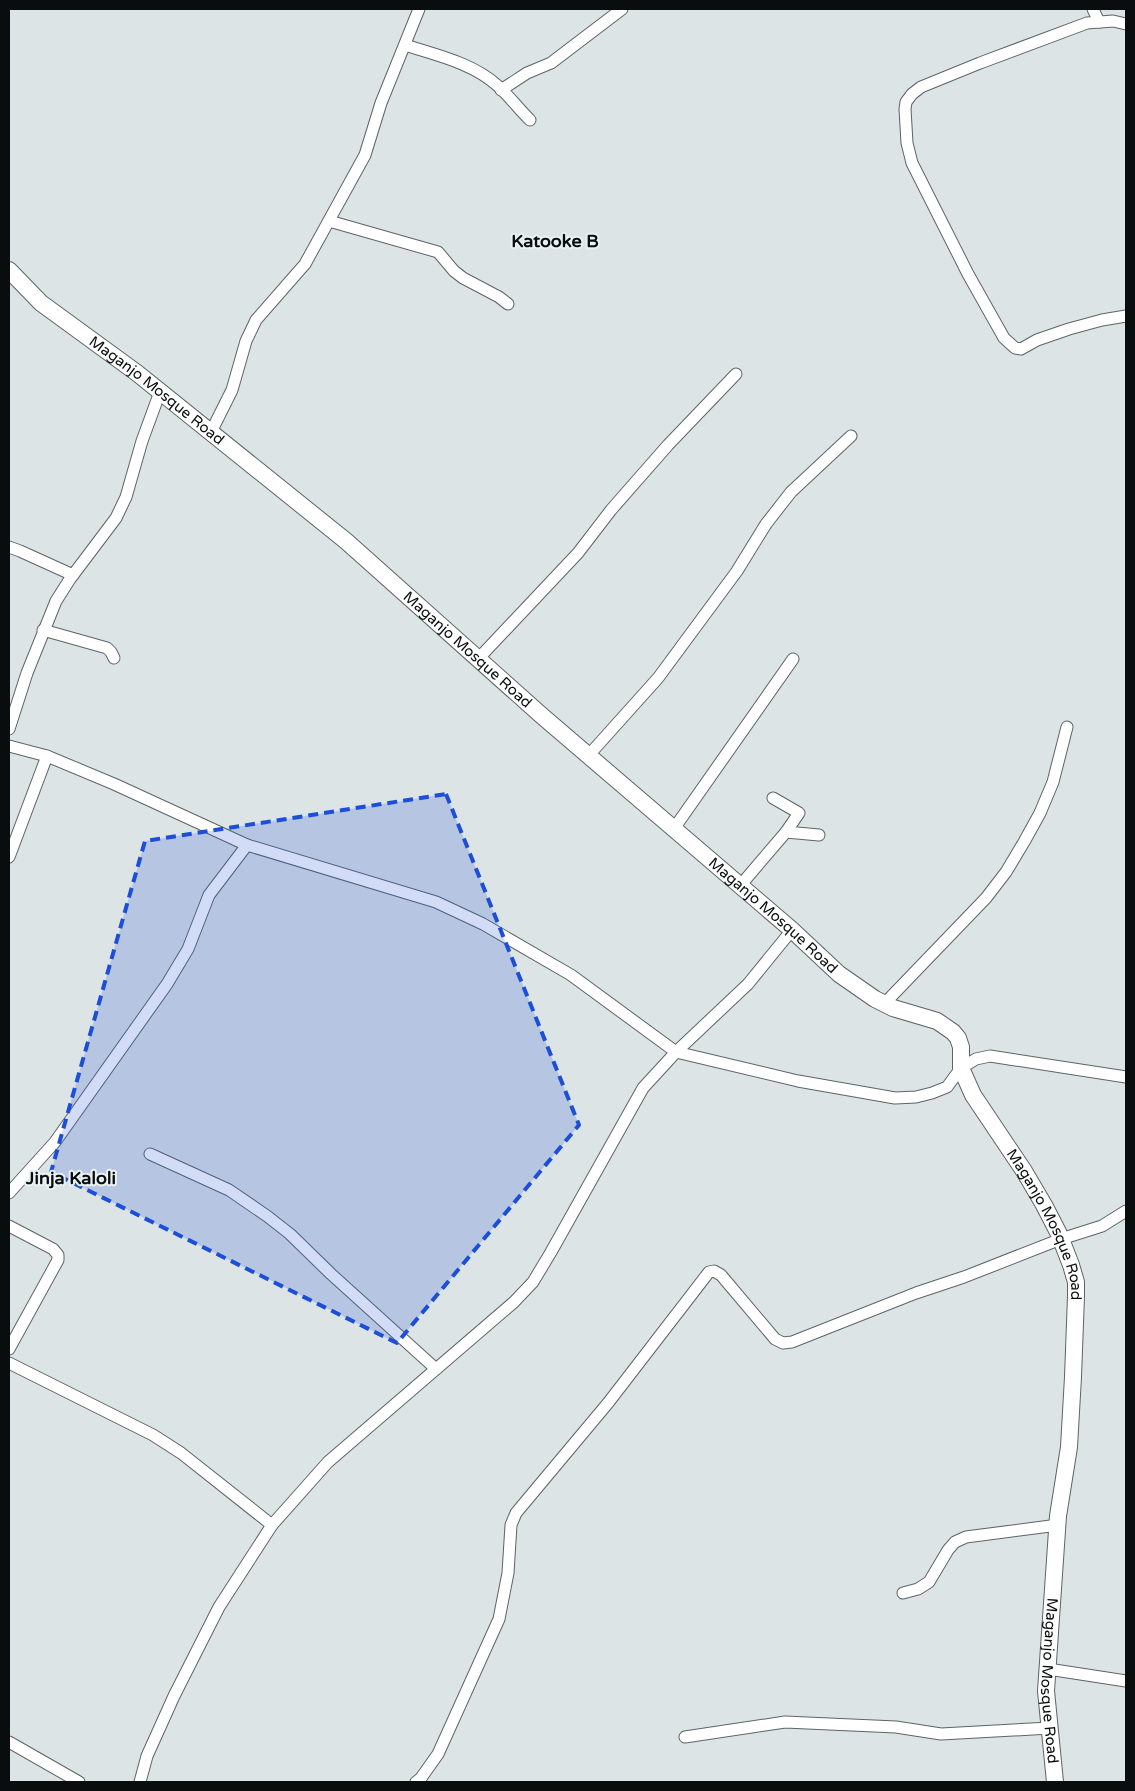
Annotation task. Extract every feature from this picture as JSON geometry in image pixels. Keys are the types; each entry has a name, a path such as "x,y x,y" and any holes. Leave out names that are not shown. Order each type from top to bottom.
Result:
{"street":[{"path":"211,432 232,390 246,341 256,320 305,264 365,155 382,103 419,9"},
{"path":"502,90 527,73 551,63 622,9"},
{"path":"1093,9 1099,22"},
{"path":"1126,24 1113,21 1087,23 1079,26 921,87 906,102 905,109 907,143 912,163 968,274 1004,338 1010,344 1015,348 1021,348 1037,340 1069,329 1126,316"},
{"path":"405,45 470,67 502,90 530,120"},
{"path":"329,221 438,252 454,271 463,278 508,304"},
{"name":"Maganjo Mosque Road","path":"9,270 41,303 160,392 346,541 588,756 792,930 855,987 884,1004 915,1016 937,1021 953,1032 958,1038 961,1047 961,1068 973,1095 1044,1205 1061,1240 1076,1282 1069,1447 1058,1525 1046,1691 1056,1782"},
{"path":"478,659 578,553 611,510 668,445 736,374"},
{"path":"9,729 43,630 56,601 116,518 126,497 142,441 160,392"},
{"path":"588,756 658,678 731,579 766,524 791,492 851,436"},
{"path":"9,547 73,575"},
{"path":"43,630 107,648 114,658"},
{"path":"673,830 793,659"},
{"path":"884,1004 986,898 1006,872 1040,813 1053,782 1068,727"},
{"path":"9,746 47,756 114,784 247,845 436,902 460,912 571,975 676,1052 767,1075 895,1098 932,1094 947,1087 961,1068 976,1059 990,1056 1126,1077"},
{"path":"9,857 47,756"},
{"path":"739,886 786,832 799,813 773,798"},
{"path":"786,832 819,835"},
{"path":"9,1193 55,1142 167,984 188,949 209,895 247,845"},
{"path":"140,1782 147,1756 219,1607 272,1525 328,1462 514,1302 533,1282 643,1088 676,1052 748,984 792,930"},
{"path":"150,1154 229,1190 267,1216 290,1234 331,1274 436,1369"},
{"path":"416,1782 438,1754 499,1619 508,1574 511,1525 516,1513 608,1403 709,1272 714,1271 720,1275 775,1339 783,1343 792,1342 916,1293 1102,1226 1126,1210"},
{"path":"9,1226 53,1249 58,1255 58,1260 9,1349"},
{"path":"9,1363 153,1435 181,1452 272,1525"},
{"path":"903,1593 918,1589 929,1582 948,1550 955,1542 966,1537 1058,1525"},
{"path":"1048,1669 1126,1681"},
{"path":"685,1737 784,1722 896,1727 941,1734 1050,1728"},
{"path":"9,1742 79,1782"}],"highlighted area":[{"path":"446,794 579,1125 397,1343 51,1172 145,841"}],"district":[{"name":"Katooke B","path":"555,241"},
{"name":"Jinja Kaloli","path":"71,1178"}]}
